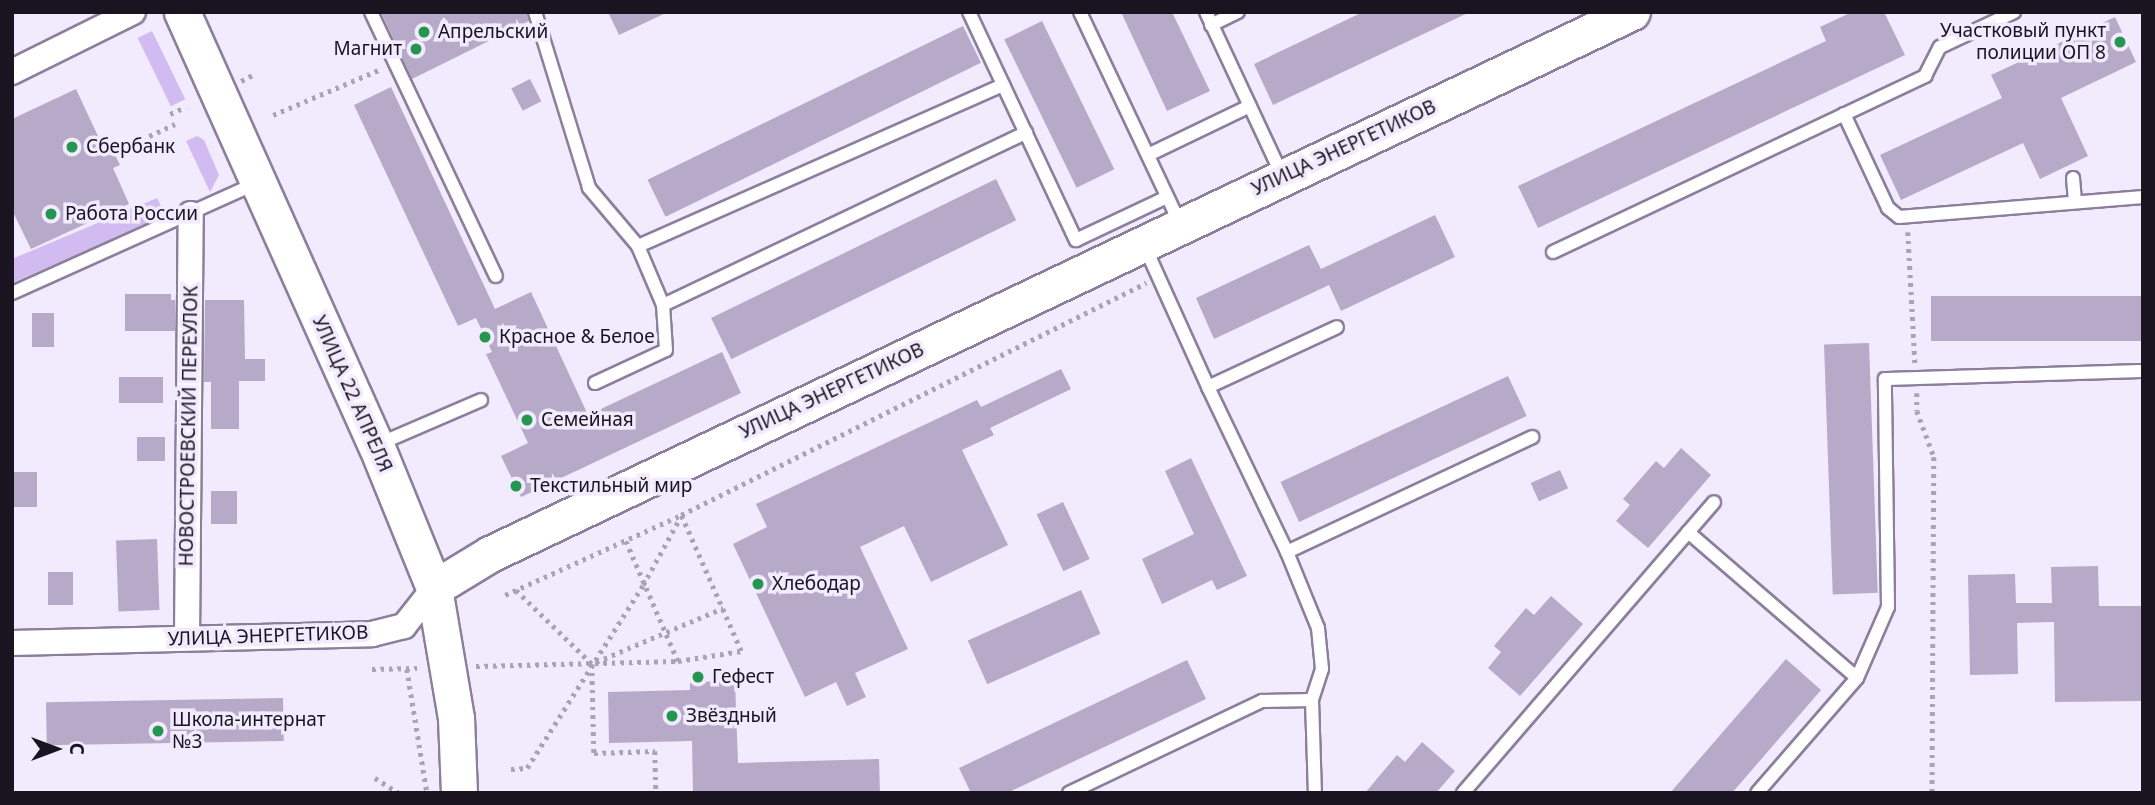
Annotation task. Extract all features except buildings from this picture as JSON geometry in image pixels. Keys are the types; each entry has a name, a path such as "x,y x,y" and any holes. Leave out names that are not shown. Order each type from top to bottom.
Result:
{"main road":[{"name":"УЛИЦА ЭНЕРГЕТИКОВ","path":"434,588 490,554 1143,243 1174,211 1283,177 1632,12"},
{"name":"УЛИЦА 22 АПРЕЛЯ","path":"183,13 376,446 434,588 456,718 459,793"}],"street":[{"path":"12,72 133,12"},
{"name":"НОВОСТРОЕВСКИЙ ПЕРЕУЛОК","path":"187,638 191,214"},
{"name":"УЛИЦА ЭНЕРГЕТИКОВ","path":"12,643 372,634 404,626 434,588"}],"lane":[{"path":"371,12 393,64 496,276"},
{"path":"535,12 589,188 638,246 663,305 666,351 595,383"},
{"path":"969,12 1076,240 1174,211 1080,12"},
{"path":"1206,12 1283,177"},
{"path":"1211,25 1238,12"},
{"path":"1553,252 1925,76 1940,47 2014,12"},
{"path":"638,246 1003,85"},
{"path":"1148,155 1250,106"},
{"path":"1844,114 1888,208 1899,217 2075,200 2143,197"},
{"path":"663,305 1026,133"},
{"path":"2073,178 2075,200"},
{"path":"12,293 257,183"},
{"path":"1143,243 1287,552 1318,628 1322,669 1311,700 1315,793"},
{"path":"1208,387 1337,327"},
{"path":"1757,793 1857,678 1888,607 1885,379 2143,371"},
{"path":"376,446 481,400"},
{"path":"1287,552 1532,438"},
{"path":"1463,793 1714,502"},
{"path":"1688,532 1857,678"},
{"path":"1069,793 1262,701 1311,700"}],"path":[{"path":"273,115 393,64"},
{"path":"170,114 186,107"},
{"path":"127,147 175,124"},
{"path":"1907,217 1917,411 1934,457 1932,793"},
{"path":"505,595 681,517 1158,277"},
{"path":"511,769 527,768 643,585 681,517"},
{"path":"471,666 678,661 741,651 681,517"},
{"path":"625,541 678,661"},
{"path":"516,590 592,664 594,753 655,751 656,793"},
{"path":"592,664 723,608"},
{"path":"372,669 417,668"},
{"path":"407,669 427,793"},
{"path":"375,778 399,793"}],"shaded area":[{"path":"152,31 185,99 171,106 138,38"},
{"path":"197,136 204,140 219,175 210,192 186,141"},
{"path":"157,198 166,216 12,283 12,259"}],"place":[{"name":"Апрельский","path":"424,32"},
{"name":"Участковый пункт полиции ОП 8","path":"2120,42"},
{"name":"Магнит","path":"416,49"},
{"name":"Сбербанк","path":"72,147"},
{"name":"Работа России","path":"51,214"},
{"name":"Красное & Белое","path":"485,337"},
{"name":"Семейная","path":"527,420"},
{"name":"Текстильный мир","path":"516,486"},
{"name":"Хлебодар","path":"758,584"},
{"name":"Гефест","path":"698,677"},
{"name":"Звёздный","path":"672,716"},
{"name":"Школа-интернат №3","path":"158,731"}]}
